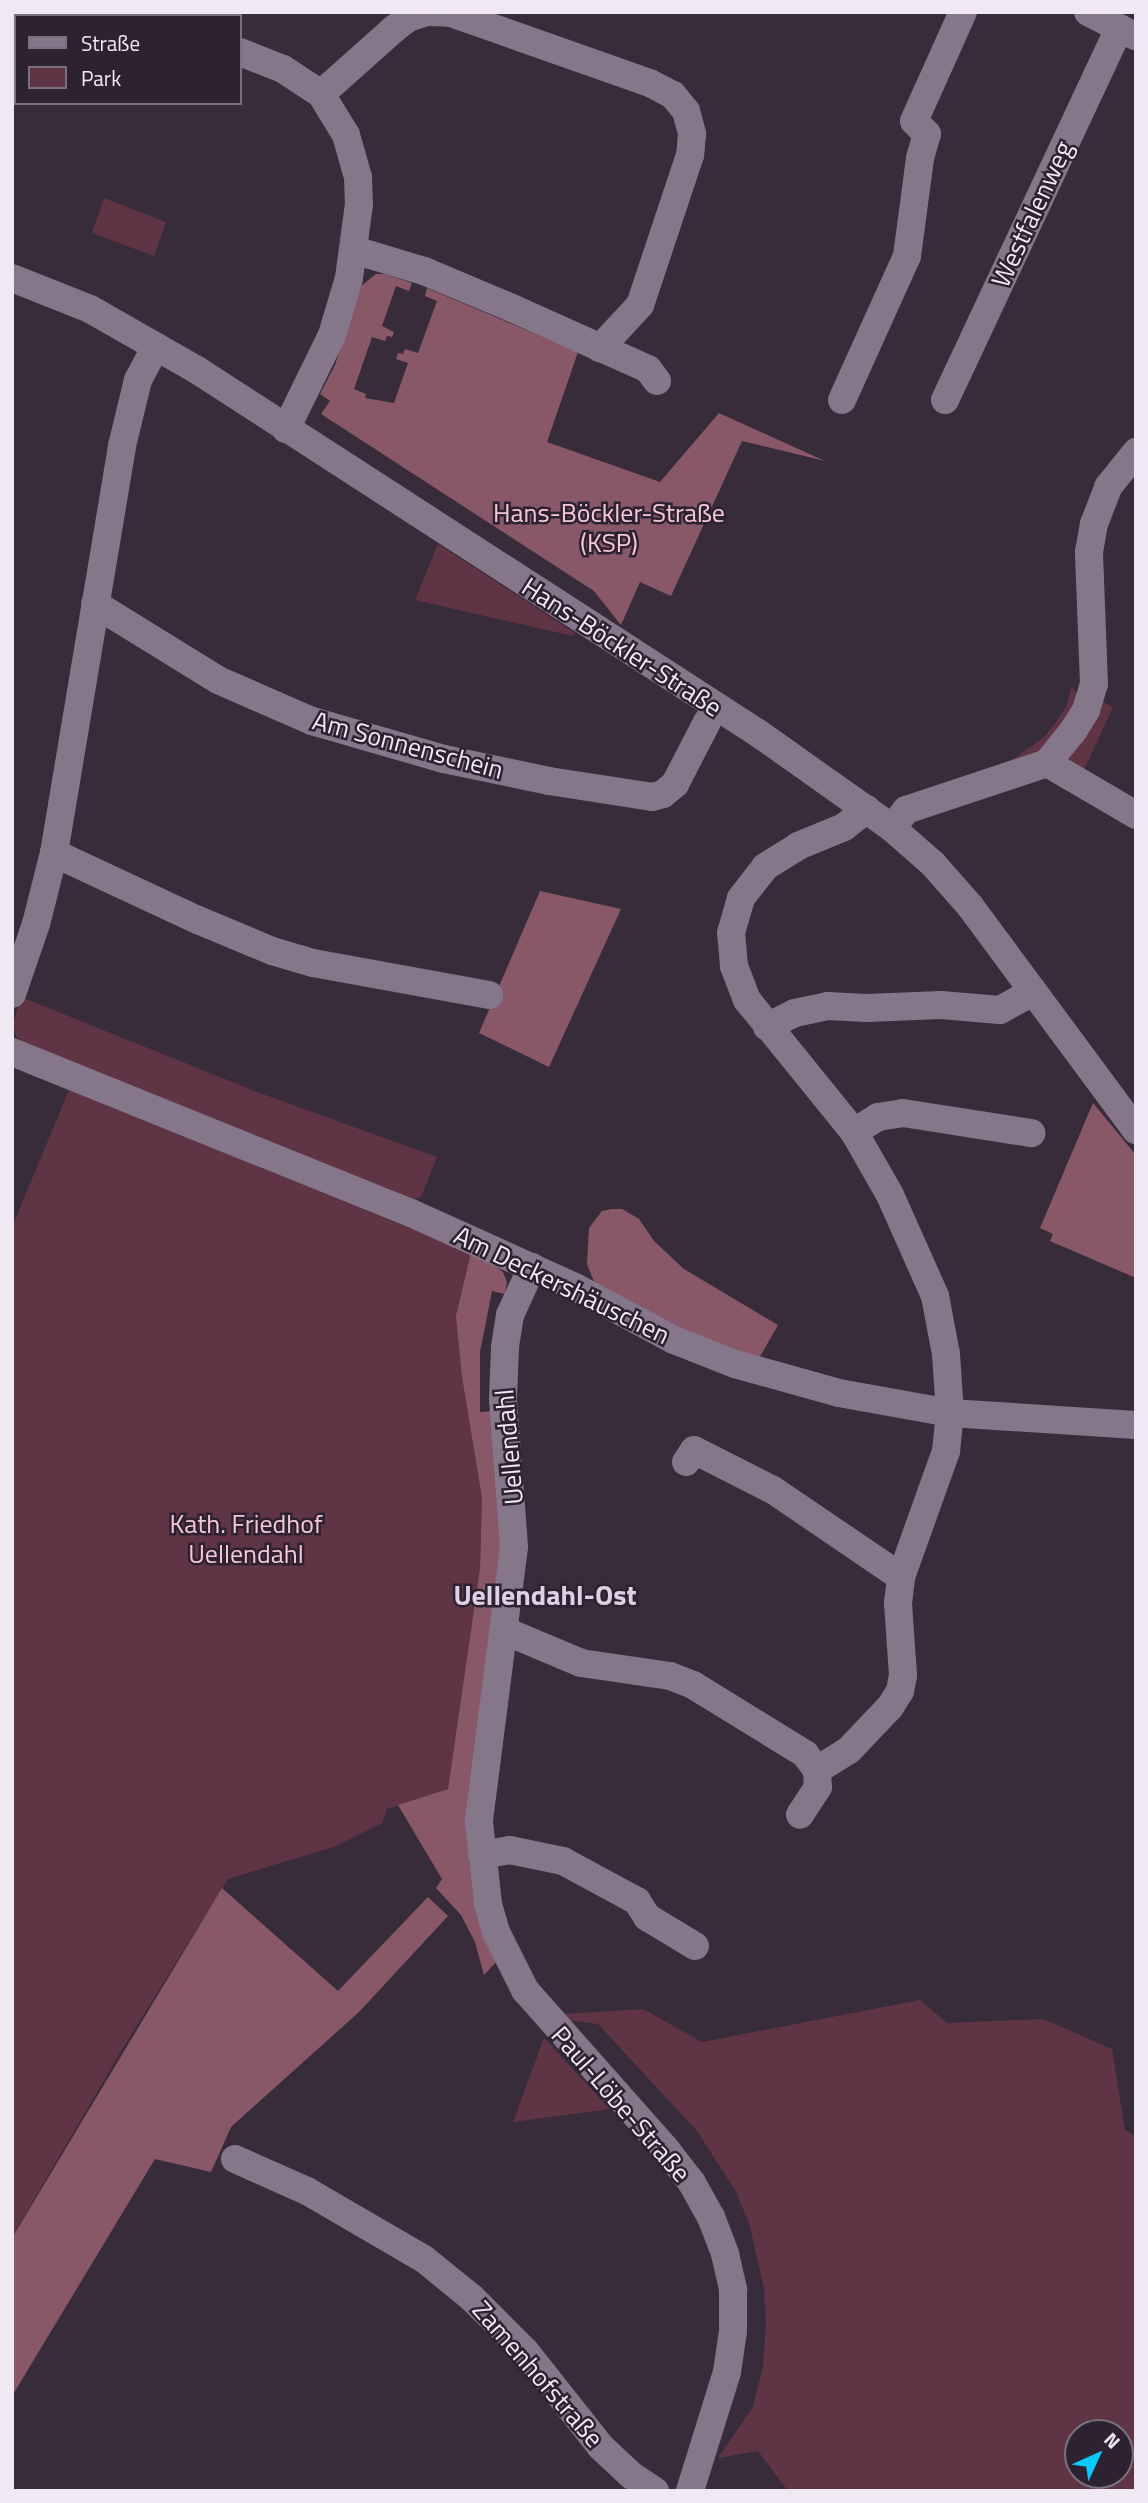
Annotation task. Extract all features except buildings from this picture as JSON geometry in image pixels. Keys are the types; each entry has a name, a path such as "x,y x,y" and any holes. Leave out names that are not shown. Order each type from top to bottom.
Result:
{"street":[{"path":"321,94 408,18 427,12 451,13 650,83 673,95 685,111 692,134 690,155 640,305 600,348"},
{"path":"842,400 907,256 920,158 927,134 914,121 962,12"},
{"name":"Westfalenweg","path":"945,400 1128,32 1088,12"},
{"path":"242,53 283,69 321,94 346,135 358,177 359,204 354,250 332,335 286,429"},
{"path":"354,250 424,271 648,369 657,381"},
{"name":"Hans-Böckler-Straße","path":"12,278 90,309 156,346 758,733 867,809 933,863 962,896 1136,1130"},
{"path":"12,994 36,923 54,853 122,446 138,380 156,346"},
{"path":"892,828 906,810 1047,763 1073,731 1086,710 1094,684 1091,536 1108,487 1136,452"},
{"name":"Am Sonnenschein","path":"95,604 218,680 312,721 444,759 549,781 652,797 663,794 675,784 706,722"},
{"path":"1047,763 1136,815"},
{"path":"817,1770 849,1750 890,1707 900,1691 903,1675 898,1603 901,1577 946,1451 950,1413 946,1354 935,1296 890,1195 854,1132 766,1027 747,1000 734,966 731,933 741,898 765,867 798,846 845,827 867,809"},
{"path":"54,853 209,925 272,951 313,963 489,995"},
{"path":"766,1027 795,1013 827,1006 867,1008 941,1005 1000,1010 1033,992"},
{"name":"Am Deckershäuschen","path":"12,1052 398,1208 532,1267 674,1340 735,1364 839,1393 950,1413 1136,1425"},
{"path":"854,1132 878,1117 903,1113 1031,1133"},
{"name":"Uellendahl","path":"510,1966 488,1904 479,1822 513,1568 514,1519 503,1400 505,1347 510,1315 532,1267"},
{"path":"686,1461 694,1450 773,1490 901,1577"},
{"path":"505,1631 581,1663 670,1676 693,1685 805,1754 817,1770 818,1787 800,1815"},
{"path":"482,1855 510,1850 563,1861 637,1901 647,1917 695,1946"},
{"name":"Paul-Löbe-Straße","path":"510,1966 540,2010 665,2148 692,2183 711,2217 725,2254 733,2290 733,2331 727,2372 690,2491"},
{"name":"Zamenhofstraße","path":"235,2160 307,2191 424,2259 472,2298 525,2351 601,2447 631,2475 655,2491"}],"green space":[{"path":"104,198 166,222 154,256 92,233"},
{"name":"Hans-Böckler-Straße (KSP)","path":"376,274 385,274 412,283 409,291 396,286 382,326 394,332 392,337 387,336 385,341 372,337 354,389 366,394 365,398 394,403 408,363 396,359 398,353 403,354 405,349 418,353 437,301 425,296 427,288 578,352 547,442 660,482 719,413 825,461 742,441 671,596 640,582 621,625 594,591 321,414 330,401 320,394 335,365 361,286"},
{"path":"438,544 575,633 573,636 415,600"},
{"path":"1072,687 1082,701 1049,746 1029,757 1006,764 1042,739 1054,725 1066,707"},
{"path":"1098,700 1113,707 1082,774 1067,764 1068,753"},
{"path":"540,891 621,909 549,1067 479,1033"},
{"path":"21,997 257,1092 437,1157 421,1197 409,1200 27,1046 16,1036 13,1024"},
{"name":"Kath. Friedhof Uellendahl","path":"69,1090 471,1253 462,1377 482,1498 480,1568 448,1789 387,1809 382,1823 336,1846 228,1879 123,2048 12,2237 12,1227"},
{"path":"1093,1103 1136,1155 1136,1278 1050,1241 1053,1234 1040,1228"},
{"path":"622,1209 639,1219 654,1241 684,1269 778,1325 758,1360 709,1342 596,1287 587,1264 589,1228 602,1211"},
{"path":"471,1253 490,1261 503,1272 507,1282 505,1294 492,1291 480,1352 480,1412 496,1411 505,1515 470,1803 468,1850 472,1886 497,1961 484,1975 475,1942 461,1915 436,1888 442,1879 398,1805 448,1789 480,1568 482,1498 462,1377 456,1316"},
{"path":"222,1888 338,1991 428,1897 448,1916 359,2012 231,2127 211,2172 155,2159 12,2396 12,2238"},
{"path":"920,2000 947,2023 1043,2019 1112,2049 1125,2130 1136,2136 1136,2491 788,2491 758,2451 718,2458 753,2407 763,2366 766,2322 764,2288 749,2223 735,2190 697,2131 598,2024 567,2020 563,2014 643,2009 702,2042"},
{"path":"544,2038 610,2109 513,2122"}],"district":[{"name":"Uellendahl-Ost","path":"545,1595"}]}
